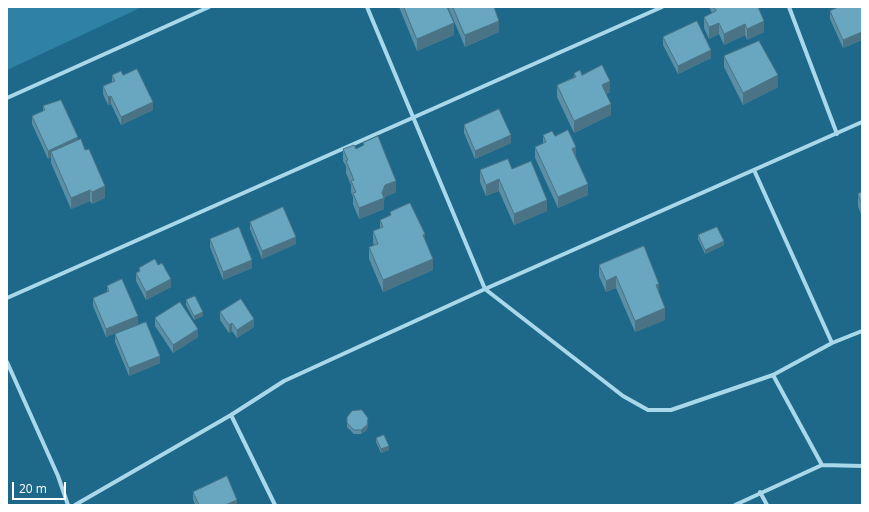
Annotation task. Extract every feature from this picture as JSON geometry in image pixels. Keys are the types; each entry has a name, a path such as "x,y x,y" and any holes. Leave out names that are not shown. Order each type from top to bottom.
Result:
{"street":[{"path":"7,98 209,7"},
{"path":"366,7 412,117 453,208 485,289 624,396 648,410 671,410 773,375 832,343 862,331"},
{"path":"7,298 662,7"},
{"path":"789,7 837,134"},
{"path":"75,505 231,415 284,381 485,289 862,122"},
{"path":"754,170 832,343"},
{"path":"7,362 58,476 68,505"},
{"path":"773,375 822,465"},
{"path":"231,415 275,505"},
{"path":"735,505 760,492 822,465 862,466"},
{"path":"760,492 767,505"}],"shaded area":[{"path":"7,7 142,7 7,70"}],"building":[{"path":"404,7 447,7 454,23 417,39"},
{"path":"453,7 494,7 499,21 465,35"},
{"path":"714,7 758,7 764,21 747,29 745,24 724,34 719,23 709,27 704,17 716,11"},
{"path":"839,7 862,7 862,32 843,40 830,11"},
{"path":"697,21 711,50 678,66 663,37"},
{"path":"759,41 778,75 743,93 724,56"},
{"path":"602,65 610,81 602,85 611,104 574,121 557,85 576,77 574,73 580,70 582,75"},
{"path":"137,69 153,102 121,117 111,96 108,97 103,86 115,81 112,75 121,71 123,75"},
{"path":"61,100 78,137 48,151 32,116 45,110 43,106"},
{"path":"499,109 511,135 475,151 464,125"},
{"path":"568,130 576,147 572,149 588,184 558,197 535,147 546,142 543,135 552,131 555,136"},
{"path":"378,136 396,181 385,185 382,193 384,198 359,208 353,193 356,192 351,181 354,180 343,149 354,145 356,149 364,145 363,143"},
{"path":"81,139 85,150 89,149 105,186 92,192 90,190 71,198 51,152"},
{"path":"508,159 512,169 531,161 547,200 514,214 499,179 486,185 480,170"},
{"path":"862,192 862,205 858,194"},
{"path":"410,203 425,234 423,235 433,259 383,280 369,247 378,244 373,231 383,227 380,220 391,215 390,212"},
{"path":"283,207 296,237 262,251 250,222"},
{"path":"239,227 252,260 223,272 210,239"},
{"path":"717,227 724,241 705,250 698,235"},
{"path":"644,246 659,284 656,285 665,308 635,321 616,276 606,281 599,265"},
{"path":"155,259 158,265 162,263 171,279 146,292 136,273 140,271 139,268"},
{"path":"122,279 138,316 106,329 93,298 109,291 107,286"},
{"path":"195,296 203,312 194,316 186,300"},
{"path":"241,299 254,319 237,330 232,323 229,325 220,312"},
{"path":"180,302 198,329 173,345 155,318"},
{"path":"146,322 160,356 129,368 115,334"},
{"path":"362,410 368,418 367,425 361,430 354,430 347,423 347,417 352,411"},
{"path":"384,435 389,446 381,449 376,438"},
{"path":"227,476 237,500 225,505 199,505 193,492"}]}
